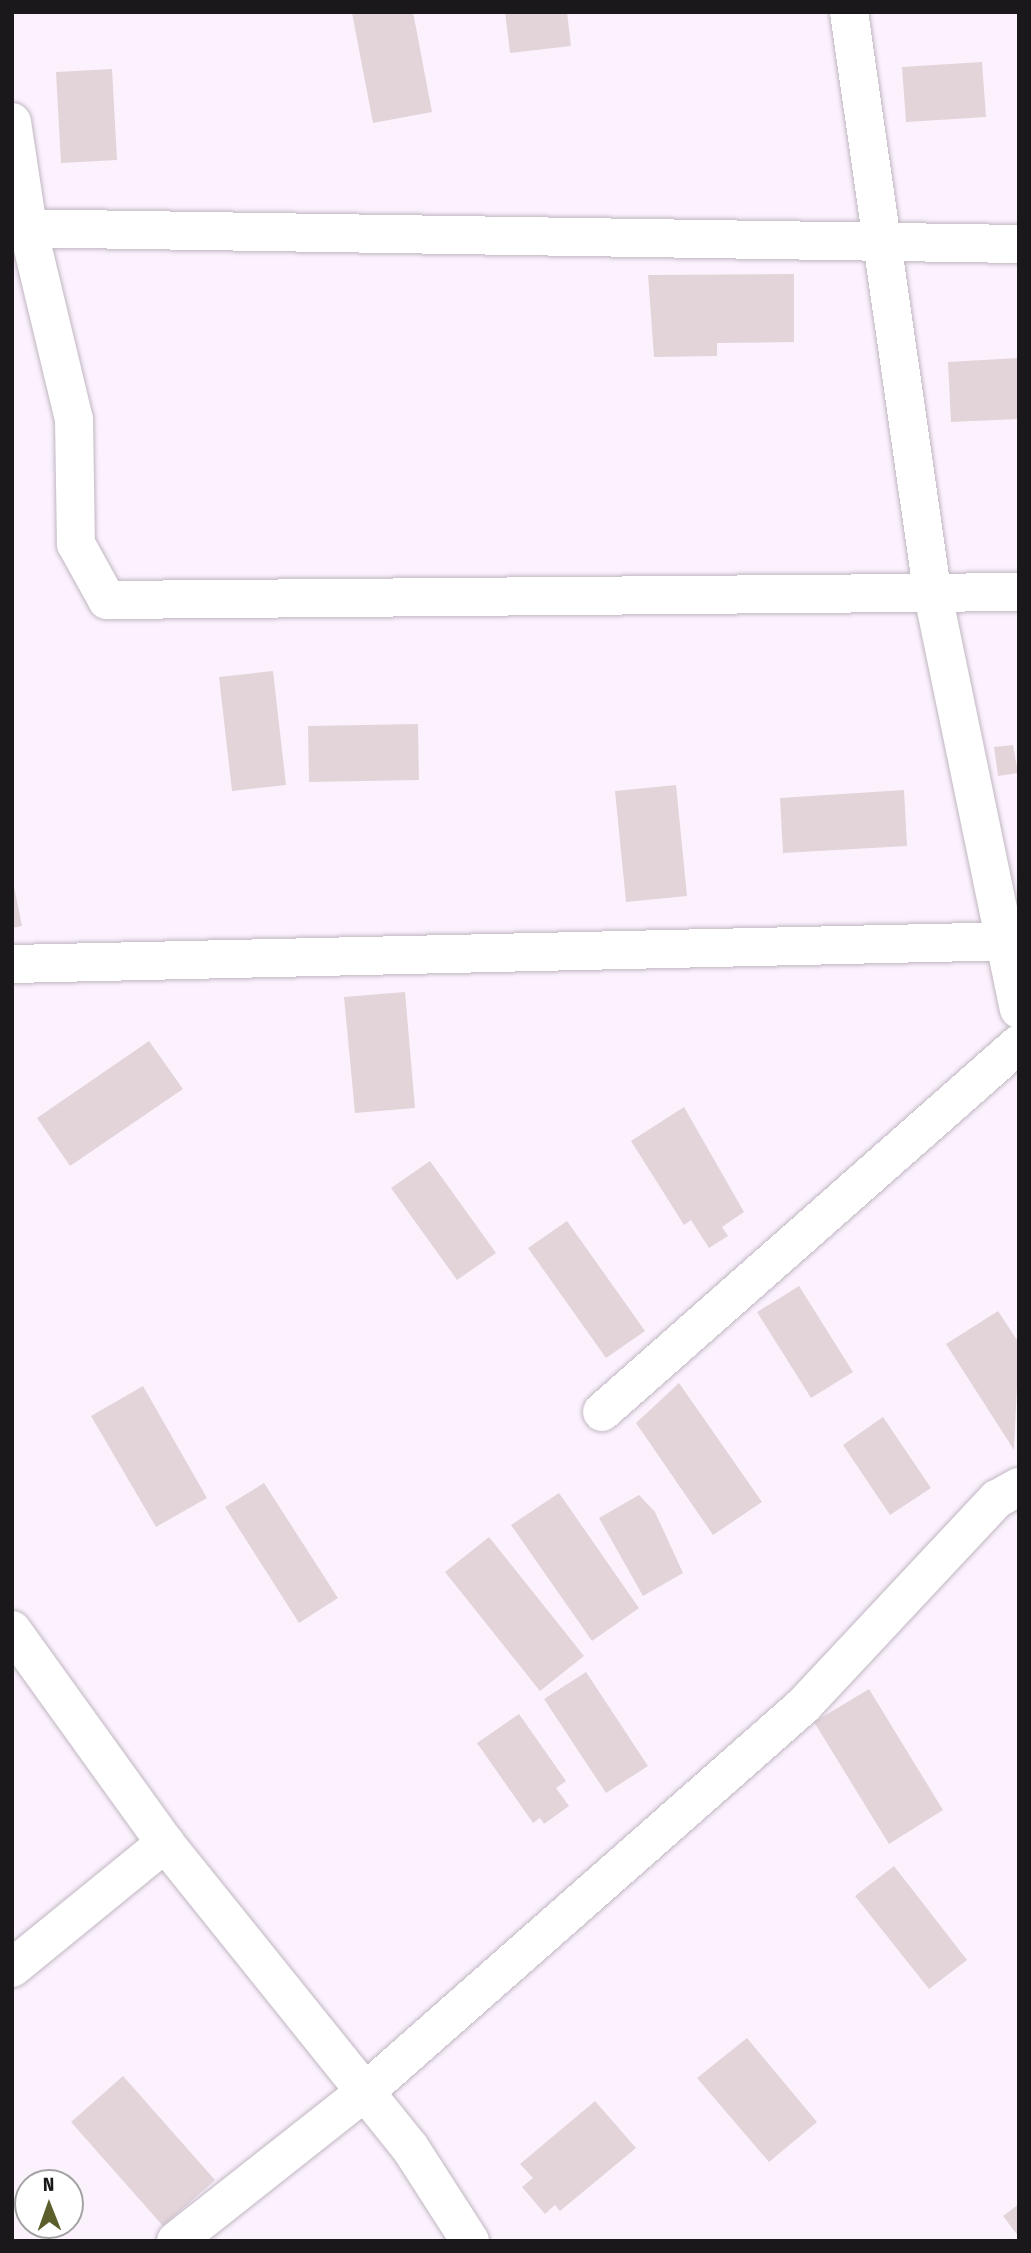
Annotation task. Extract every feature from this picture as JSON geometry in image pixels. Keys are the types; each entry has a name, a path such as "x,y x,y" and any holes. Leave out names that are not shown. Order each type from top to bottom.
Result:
{"street":[{"path":"849,12 932,590 1010,941 1019,1009"},
{"path":"12,122 20,228 74,419 76,544 107,600 932,590 1019,592"},
{"path":"20,228 881,246 1019,244"},
{"path":"12,964 1010,941"},
{"path":"602,1412 1019,1044"},
{"path":"176,2241 365,2092 803,1706 997,1499 1019,1487"},
{"path":"12,1629 165,1843 409,2146 470,2241"},
{"path":"12,1968 165,1843"}],"building":[{"path":"413,12 432,112 373,123 352,13"},
{"path":"505,12 567,12 571,46 510,53"},
{"path":"982,62 986,117 906,122 902,67"},
{"path":"112,69 117,160 61,163 56,72"},
{"path":"794,274 794,342 717,343 717,356 654,357 648,275"},
{"path":"1019,358 1019,419 951,422 948,362"},
{"path":"273,671 286,785 232,791 219,677"},
{"path":"418,724 419,780 309,782 308,726"},
{"path":"1013,745 1018,773 998,776 994,747"},
{"path":"676,785 687,896 626,902 615,791"},
{"path":"904,790 907,846 783,853 780,798"},
{"path":"12,877 22,926 12,928"},
{"path":"405,992 415,1108 355,1113 344,997"},
{"path":"149,1041 183,1089 70,1166 37,1118"},
{"path":"684,1107 744,1212 722,1227 728,1236 709,1248 691,1220 684,1225 631,1141"},
{"path":"430,1161 496,1253 457,1280 391,1188"},
{"path":"567,1221 645,1331 606,1358 528,1248"},
{"path":"799,1286 853,1372 811,1398 757,1312"},
{"path":"998,1311 1019,1343 1014,1450 946,1344"},
{"path":"679,1383 762,1502 713,1535 636,1423"},
{"path":"143,1386 207,1498 156,1527 91,1416"},
{"path":"883,1417 931,1488 890,1515 843,1445"},
{"path":"264,1483 338,1598 299,1623 225,1507"},
{"path":"559,1493 639,1608 592,1641 511,1525"},
{"path":"639,1495 655,1512 683,1573 643,1596 599,1518"},
{"path":"489,1537 584,1656 540,1691 445,1572"},
{"path":"586,1672 648,1766 606,1793 544,1699"},
{"path":"869,1689 943,1810 889,1844 814,1722"},
{"path":"519,1714 566,1781 556,1788 569,1806 544,1824 540,1818 533,1823 477,1743"},
{"path":"894,1866 967,1960 929,1989 855,1896"},
{"path":"747,2038 817,2122 769,2162 697,2078"},
{"path":"123,2076 215,2180 163,2226 71,2122"},
{"path":"595,2101 636,2148 560,2211 555,2205 545,2214 522,2187 533,2178 520,2164"},
{"path":"1019,2204 1019,2237 1003,2216"}]}
